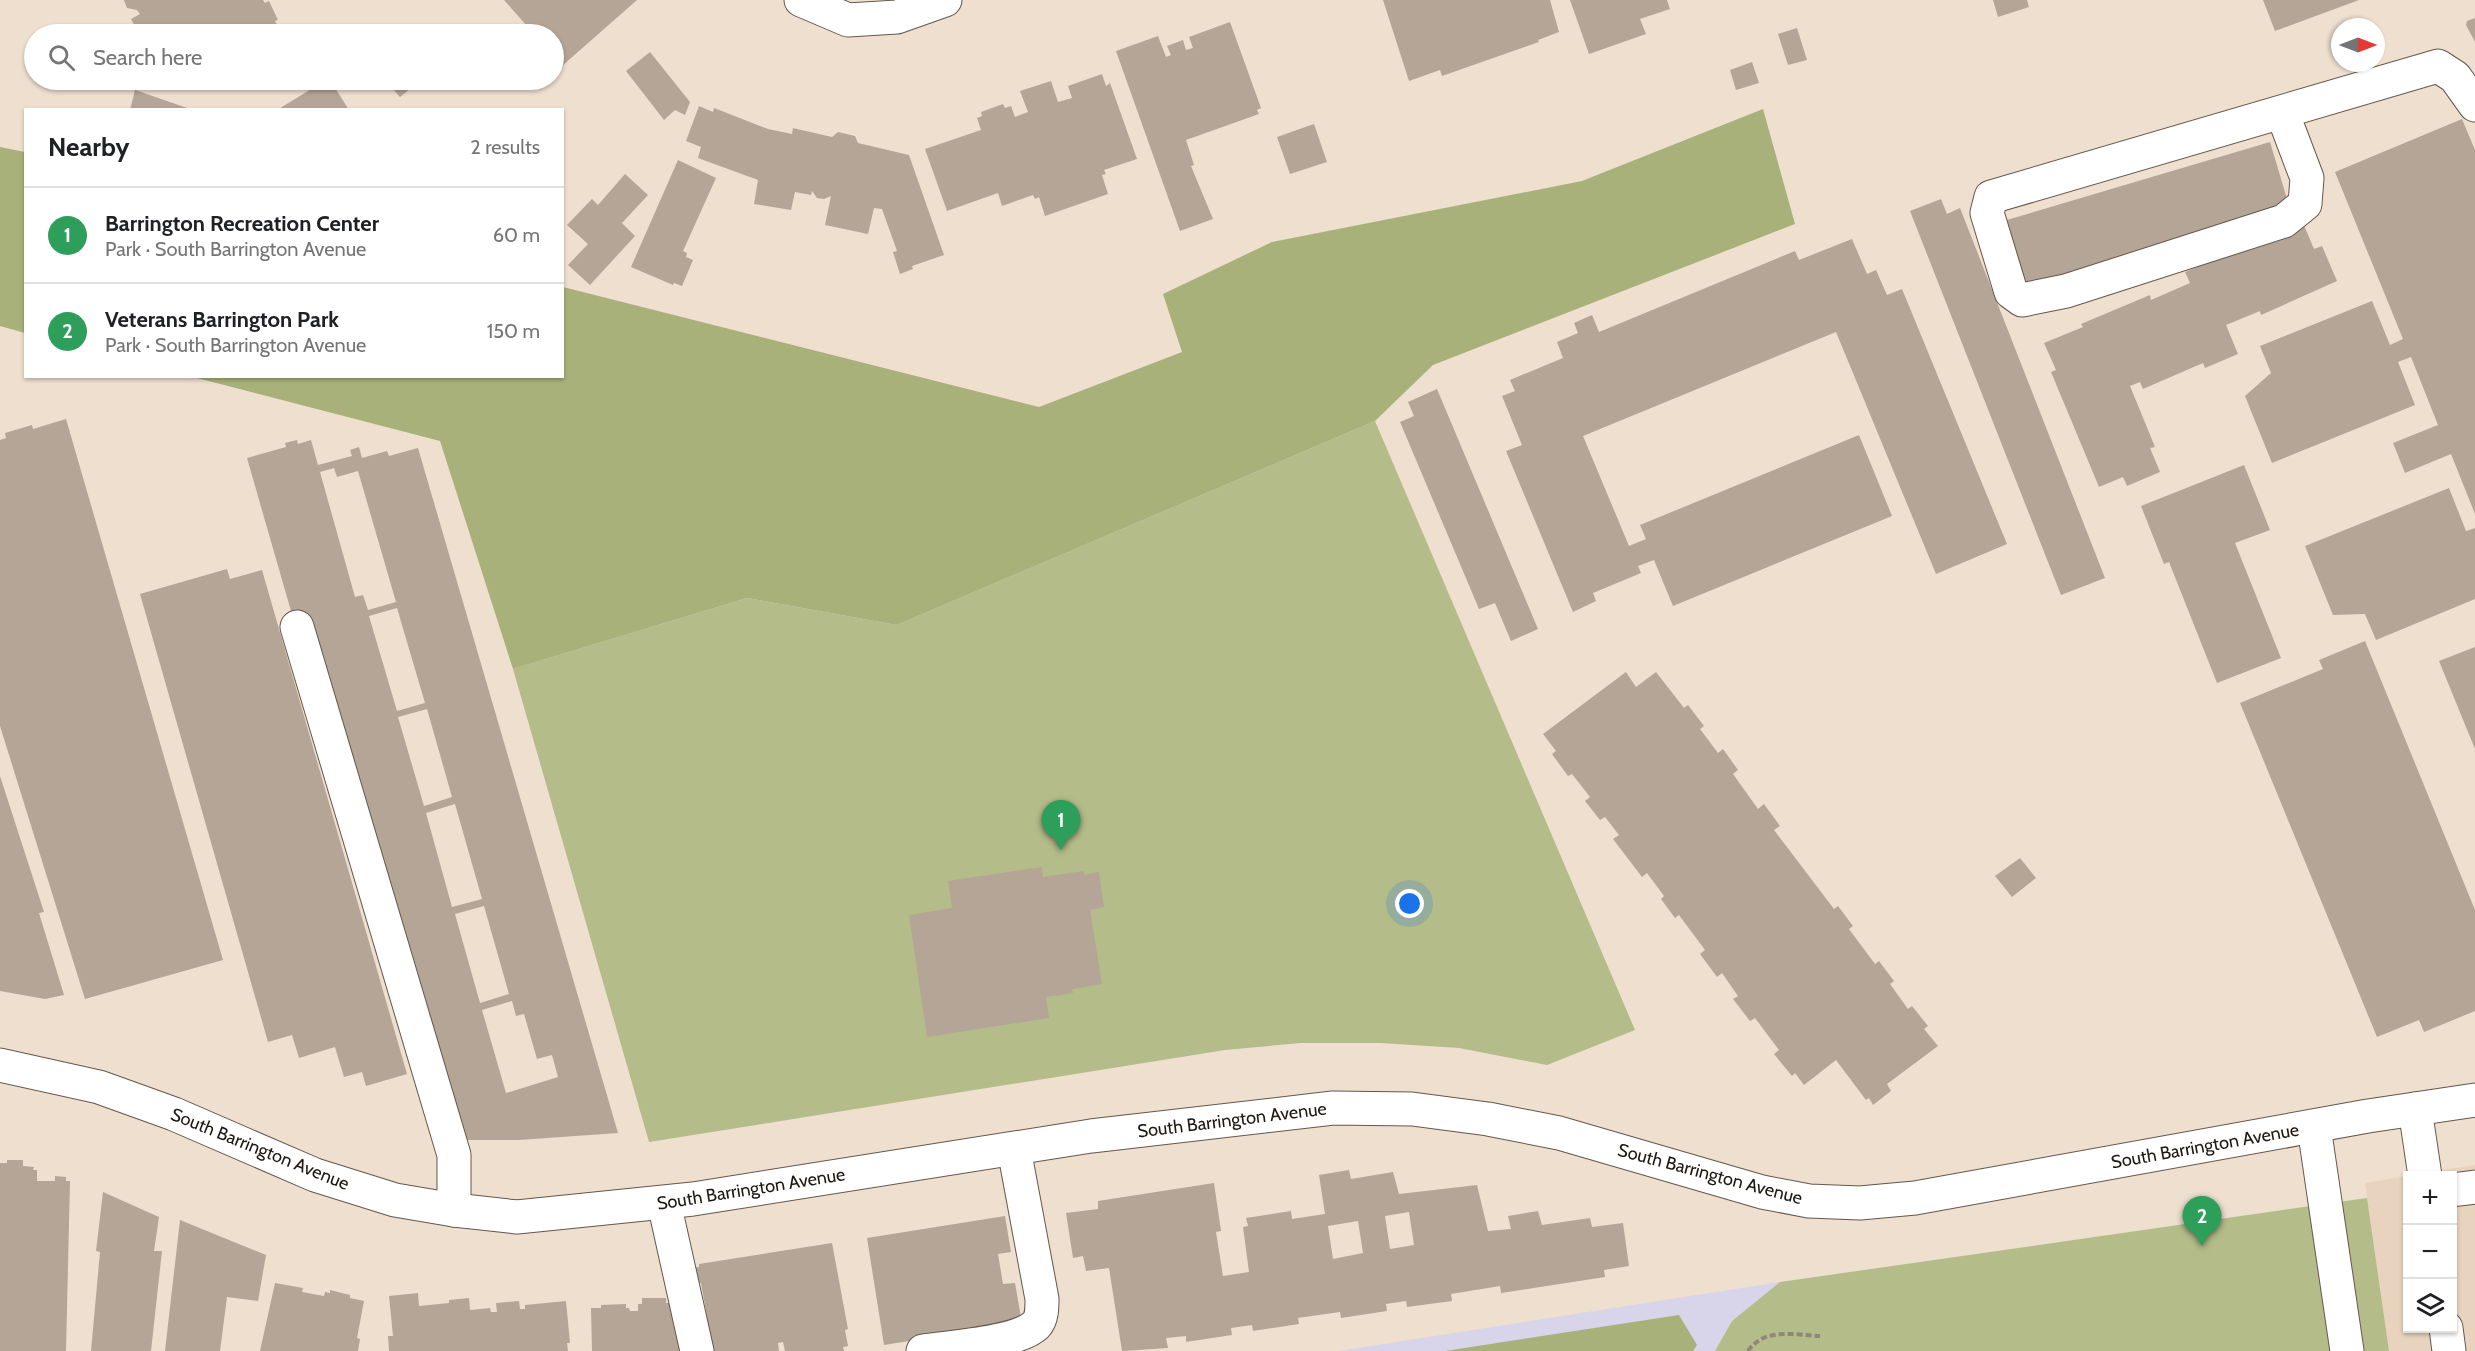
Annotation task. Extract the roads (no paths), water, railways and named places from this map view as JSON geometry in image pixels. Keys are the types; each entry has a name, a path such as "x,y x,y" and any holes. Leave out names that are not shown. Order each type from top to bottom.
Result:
{"street":[{"path":"801,0 848,20 897,16 945,0"},
{"path":"2282,112 2307,178 2305,204 2284,220 2066,291 2022,300 2010,292 1987,213 1991,197 2438,66 2455,77 2475,105"},
{"path":"297,627 454,1155 454,1210"},
{"name":"South Barrington Avenue","path":"0,1065 99,1087 174,1114 315,1175 395,1200 517,1217 664,1203 1091,1136 1333,1108 1412,1109 1488,1119 1559,1133 1762,1192 1809,1201 1860,1203 1915,1198 2475,1100"},
{"path":"2415,1109 2424,1171"},
{"path":"2314,1127 2348,1351"},
{"path":"923,1351 1017,1337 1037,1324 1042,1311 1042,1299 1014,1149"},
{"path":"2457,1189 2475,1187"},
{"path":"664,1203 697,1351"},
{"path":"2447,1333 2449,1351"}],"place":[{"name":"Barrington Recreation Center","path":"1061,850"},
{"name":"Veterans Barrington Park","path":"2202,1246"}]}
